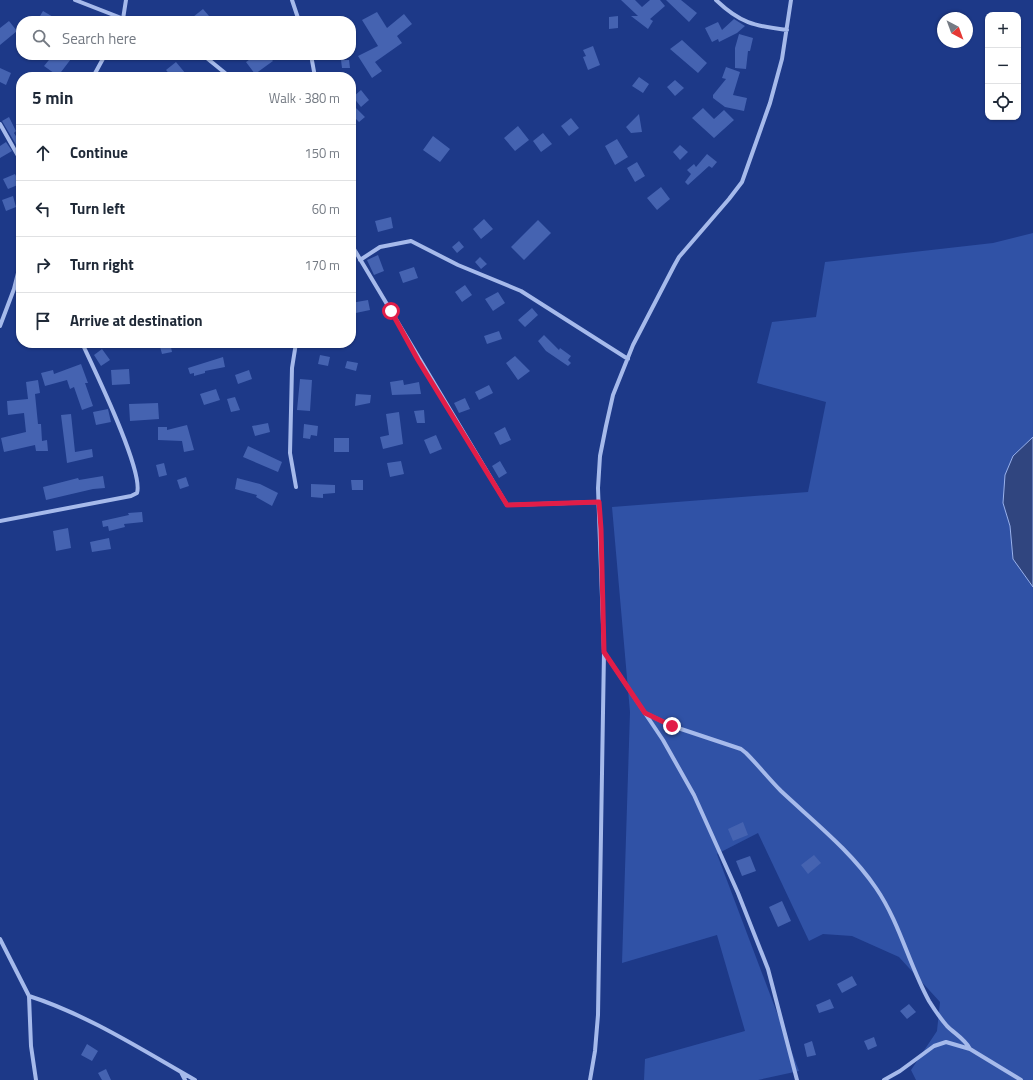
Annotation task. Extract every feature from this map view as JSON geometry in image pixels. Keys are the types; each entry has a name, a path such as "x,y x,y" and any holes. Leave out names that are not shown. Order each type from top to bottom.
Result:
{"street":[{"path":"75,0 113,16"},
{"path":"124,16 126,0"},
{"path":"292,0 297,16"},
{"path":"716,0 731,15 750,24 786,30"},
{"path":"590,1080 595,1051 598,1015 604,652 599,502 600,456 613,395 628,359 679,257 742,182 770,103 782,59 791,0"},
{"path":"96,72 102,60"},
{"path":"209,60 224,72"},
{"path":"312,60 314,72"},
{"path":"0,124 16,152"},
{"path":"360,260 380,247 411,241 458,265 522,291 628,359"},
{"path":"356,253 507,505 599,502"},
{"path":"0,326 16,281"},
{"path":"0,521 131,496 137,493 138,483 129,453 84,348"},
{"path":"295,348 292,368 290,453 296,487"},
{"path":"604,652 676,762 694,795 738,893 768,969 797,1080"},
{"path":"645,713 672,726 741,749 781,790 817,822 867,875 878,890 893,917 930,1003 946,1024 966,1041 970,1049"},
{"path":"0,939 29,996 31,1046 36,1080"},
{"path":"29,996 64,1008 195,1080"},
{"path":"884,1080 900,1072 934,1046 946,1042 970,1049 1021,1080"},
{"path":"181,1072 185,1080"}],"shaded area":[{"path":"1033,233 1033,437 1013,456 1003,503 1010,526 1013,559 1033,587 1033,1080 916,1080 911,1070 937,1031 940,1002 899,957 852,936 823,934 809,941 758,833 717,854 799,1071 758,1080 644,1080 645,1059 745,1031 717,935 622,963 630,712 612,507 808,492 826,402 757,383 772,322 816,317 825,262 993,243"},
{"path":"1033,437 1033,587 1013,559 1010,526 1003,503 1005,475 1013,456"}],"building":[{"path":"621,0 635,0 642,7 650,0 660,0 665,6 650,19 653,21 648,29 631,16 638,16"},
{"path":"666,0 681,0 697,13 689,22"},
{"path":"203,9 209,16 194,16"},
{"path":"43,11 52,16 40,16"},
{"path":"377,12 387,28 404,14 412,24 397,36 402,43 375,62 382,71 372,78 358,56 378,46 362,20"},
{"path":"618,16 618,28 609,29 609,17"},
{"path":"734,19 745,26 737,33 719,42 718,39 712,42 705,28 718,22 722,30"},
{"path":"9,21 16,32 0,45 0,28"},
{"path":"739,34 753,38 750,51 748,51 746,69 735,68 735,48"},
{"path":"682,40 707,63 698,73 670,49"},
{"path":"593,46 600,65 588,70 583,57 586,56 583,50"},
{"path":"49,60 70,60 61,72 52,72 44,66"},
{"path":"249,60 273,61 258,72 254,72 246,62"},
{"path":"341,60 349,60 350,68 342,68"},
{"path":"176,62 184,72 168,72 166,70"},
{"path":"726,67 740,72 733,95 747,98 744,111 725,107 713,98 713,95 726,79 722,78"},
{"path":"0,68 11,73 6,85 0,82"},
{"path":"639,77 649,84 643,93 632,86"},
{"path":"675,80 684,88 675,96 667,87"},
{"path":"361,90 369,100 361,107 356,101 356,94"},
{"path":"356,108 365,117 359,122 356,119"},
{"path":"703,108 714,119 724,110 734,120 714,138 692,118"},
{"path":"639,114 642,132 631,133 626,127"},
{"path":"9,117 16,131 14,133 16,136 16,145 2,121"},
{"path":"571,118 579,128 569,136 561,126"},
{"path":"518,126 529,140 515,151 504,138"},
{"path":"543,133 552,144 541,152 533,141"},
{"path":"433,136 450,149 440,162 423,150"},
{"path":"617,139 628,157 615,165 605,146"},
{"path":"6,142 12,151 0,158 0,146"},
{"path":"680,145 688,152 680,160 673,152"},
{"path":"707,154 717,162 712,168 709,166 688,185 685,182 691,174 687,170 694,164 696,167"},
{"path":"637,162 645,176 635,182 627,168"},
{"path":"15,174 16,186 8,189 3,179"},
{"path":"661,187 670,199 657,210 647,198"},
{"path":"13,196 16,207 6,211 2,200"},
{"path":"391,217 393,228 378,232 375,221"},
{"path":"484,219 493,229 481,239 473,229"},
{"path":"538,220 551,233 524,260 511,247"},
{"path":"459,241 464,247 457,253 452,247"},
{"path":"378,255 384,271 374,275 367,260"},
{"path":"480,257 487,264 481,269 475,262"},
{"path":"414,267 418,278 403,283 399,272"},
{"path":"465,285 472,295 462,302 455,292"},
{"path":"498,292 505,303 493,311 485,299"},
{"path":"368,300 370,310 356,313 356,302"},
{"path":"532,308 538,315 525,327 518,320"},
{"path":"499,331 502,339 487,344 484,336"},
{"path":"544,335 559,350 560,348 571,356 568,360 571,363 568,366 546,351 538,341"},
{"path":"160,348 171,348 172,352 162,354"},
{"path":"102,349 110,360 101,366 94,355"},
{"path":"320,355 330,357 328,366 318,364"},
{"path":"515,356 530,371 518,380 506,363"},
{"path":"223,357 225,367 205,371 205,373 194,376 194,373 190,374 188,368"},
{"path":"347,361 358,363 356,371 345,368"},
{"path":"81,364 88,383 85,383 93,406 82,410 74,387 70,389 67,380 45,386 41,373 53,370 54,374"},
{"path":"129,369 130,384 112,385 111,370"},
{"path":"249,370 252,379 238,384 235,375"},
{"path":"300,379 312,380 310,411 297,410"},
{"path":"38,380 40,393 35,394 38,424 41,424 42,441 47,440 48,451 36,451 35,445 4,452 1,438 26,432 24,413 8,415 7,401 28,399 26,382"},
{"path":"403,380 404,385 419,382 421,394 392,395 390,382"},
{"path":"489,385 493,393 479,400 475,392"},
{"path":"216,389 220,400 204,405 200,394"},
{"path":"356,394 371,395 370,403 355,406"},
{"path":"235,397 240,410 231,412 227,399"},
{"path":"465,398 470,409 459,413 454,403"},
{"path":"158,403 159,419 130,421 129,404"},
{"path":"108,409 111,422 96,425 93,412"},
{"path":"424,410 425,423 417,423 414,411"},
{"path":"399,412 403,444 383,449 380,437 389,435 386,414"},
{"path":"71,414 75,452 92,449 93,457 67,463 61,415"},
{"path":"268,423 270,432 255,436 252,426"},
{"path":"304,424 318,426 317,436 311,435 310,439 303,438"},
{"path":"187,425 194,450 184,452 182,441 158,440 158,427 167,427 167,430"},
{"path":"505,427 511,440 500,445 494,433"},
{"path":"436,435 442,449 430,454 424,440"},
{"path":"334,438 349,438 349,452 334,452"},
{"path":"248,446 282,462 278,472 243,457"},
{"path":"401,461 404,474 390,477 387,463"},
{"path":"500,461 507,473 499,478 492,466"},
{"path":"164,463 167,475 159,477 156,465"},
{"path":"103,476 105,488 93,489 46,500 43,487 78,478 79,480"},
{"path":"186,477 189,486 180,489 177,480"},
{"path":"237,478 260,484 278,493 272,506 256,497 257,495 235,489"},
{"path":"351,480 363,480 363,490 352,490"},
{"path":"311,484 335,485 335,493 323,494 323,498 311,497"},
{"path":"142,512 143,522 124,524 125,527 109,531 108,526 103,527 102,521 129,515 128,513"},
{"path":"68,528 71,548 56,551 53,531"},
{"path":"109,538 111,549 92,552 90,542"},
{"path":"743,822 748,835 733,841 728,829"},
{"path":"814,855 821,863 808,874 801,865"},
{"path":"750,856 756,871 742,876 736,861"},
{"path":"782,901 791,921 778,927 769,907"},
{"path":"852,976 857,985 842,993 837,984"},
{"path":"830,999 834,1008 819,1013 816,1005"},
{"path":"909,1004 916,1012 907,1019 900,1011"},
{"path":"874,1037 877,1046 868,1050 864,1041"},
{"path":"812,1041 816,1055 807,1057 804,1044"},
{"path":"87,1044 98,1051 92,1061 81,1055"},
{"path":"106,1069 111,1080 102,1080 98,1073"}],"route":[{"path":"391,311 418,360 507,505 599,502 604,652 645,713 672,726"}]}
